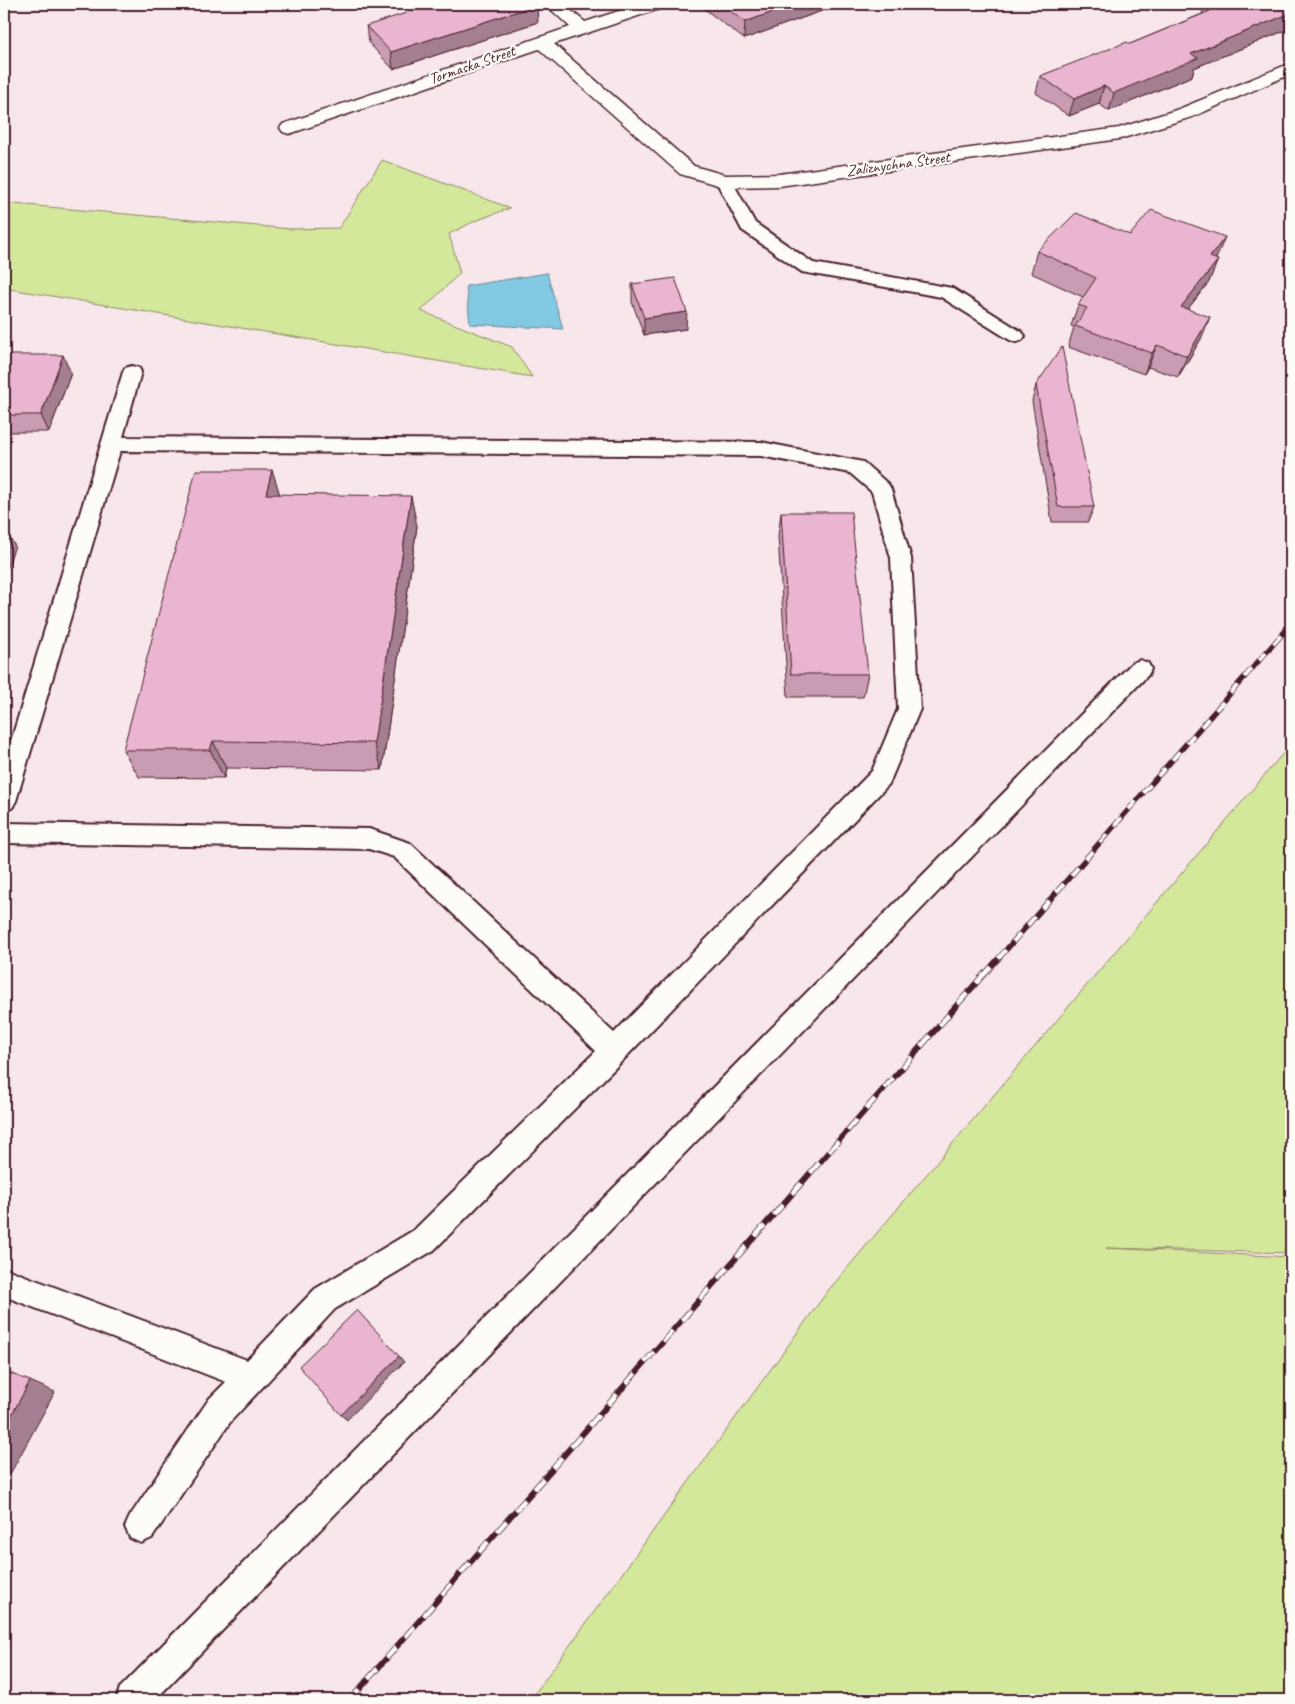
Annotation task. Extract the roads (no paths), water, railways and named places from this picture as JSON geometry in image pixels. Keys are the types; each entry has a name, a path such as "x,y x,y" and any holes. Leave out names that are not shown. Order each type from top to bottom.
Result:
{"street":[{"path":"552,4 582,29"},
{"name":"Tormaska Street","path":"288,128 656,4"},
{"name":"Zaliznychna Street","path":"541,42 687,170 724,181 779,180 1120,133 1154,125 1184,115 1291,68"}],"lane":[{"path":"724,181 748,226 808,268 946,292 1016,336"},
{"path":"4,801 132,372"},
{"path":"112,444 761,449 856,466 881,490 901,558 909,709 881,777 614,1051 424,1240 325,1299 220,1410 141,1526"},
{"path":"132,1700 1140,669"},
{"path":"4,833 369,839 402,850 614,1051"},
{"path":"4,1282 252,1377"}],"water":[{"path":"547,273 563,329 470,324 466,286"}],"railway":[{"path":"984,975 1291,624"},
{"path":"350,1700 985,973"}]}
